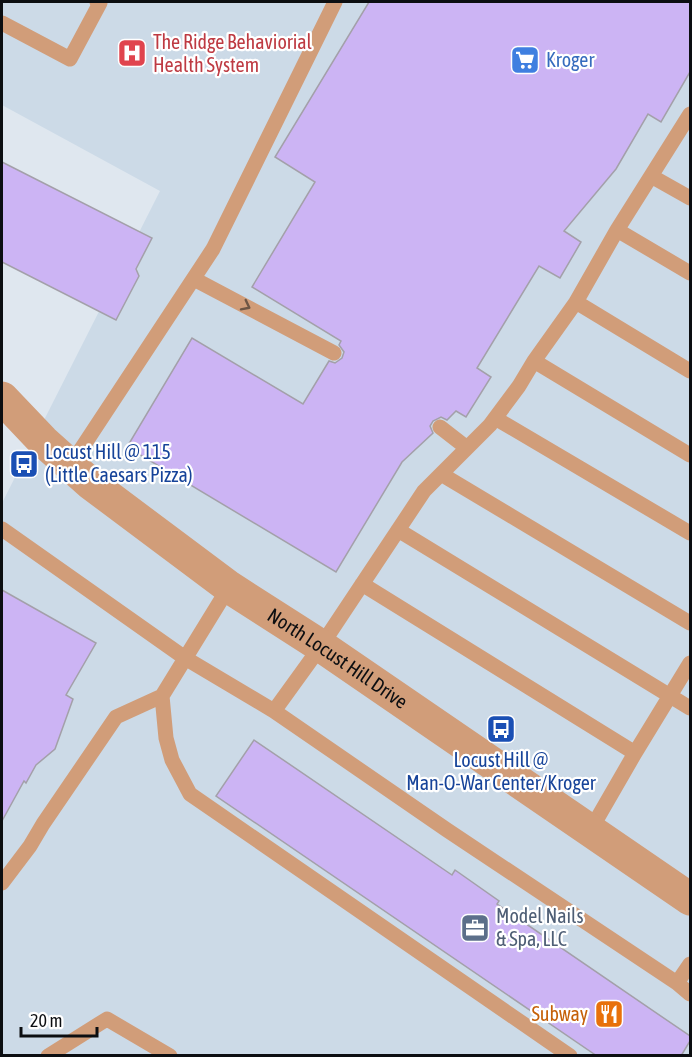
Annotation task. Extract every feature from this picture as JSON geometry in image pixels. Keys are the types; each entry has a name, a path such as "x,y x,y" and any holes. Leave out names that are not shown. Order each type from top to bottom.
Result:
{"street":[{"name":"North Locust Hill Drive","path":"2,398 43,441 90,483 229,587 321,646 690,899"}],"lane":[{"path":"2,23 70,58 100,3 97,2"},
{"path":"70,466 213,249 335,2"},
{"path":"274,711 321,646 424,491 495,418 519,386 576,303 617,230 690,114"},
{"path":"651,176 690,198"},
{"path":"617,230 690,273"},
{"path":"194,279 334,353"},
{"path":"576,303 690,371"},
{"path":"534,361 690,455"},
{"path":"495,418 690,533"},
{"path":"440,427 467,448"},
{"path":"441,474 690,623"},
{"path":"2,529 185,658 274,711 690,994"},
{"path":"398,530 690,708"},
{"path":"362,584 635,753"},
{"path":"2,883 30,846 116,717 162,696 229,587"},
{"path":"590,831 690,663"},
{"path":"162,696 166,738 172,760 190,794 570,1056"},
{"path":"677,983 690,964"},
{"path":"48,1056 107,1019 170,1056"}],"shaded area":[{"path":"2,2 690,2 690,1055 2,1055 2,503 160,191 2,105"}],"building":[{"path":"369,2 690,2 690,72 661,122 648,114 616,169 564,231 581,242 560,278 539,266 477,368 491,377 466,417 456,411 447,420 441,417 433,421 430,426 433,433 402,462 336,572 127,447 192,338 303,404 329,361 335,363 342,358 344,352 339,345 341,341 252,287 315,182 275,157"},
{"path":"2,162 152,238 136,269 139,276 116,320 2,262"},
{"path":"2,590 96,643 66,695 73,699 55,749 36,765 26,783 24,781 2,821"},
{"path":"254,740 452,875 455,870 499,901 497,904 690,1036 690,1041 681,1056 597,1056 216,796"}],"place":[{"name":"The Ridge Behaviorial Health System","path":"132,53"},
{"name":"Kroger","path":"525,60"},
{"name":"Locust Hill @ 115 (Little Caesars Pizza)","path":"24,464"},
{"name":"Locust Hill @ Man-O-War Center/Kroger","path":"501,729"},
{"name":"Model Nails & Spa, LLC","path":"475,928"},
{"name":"Subway","path":"609,1014"}]}
